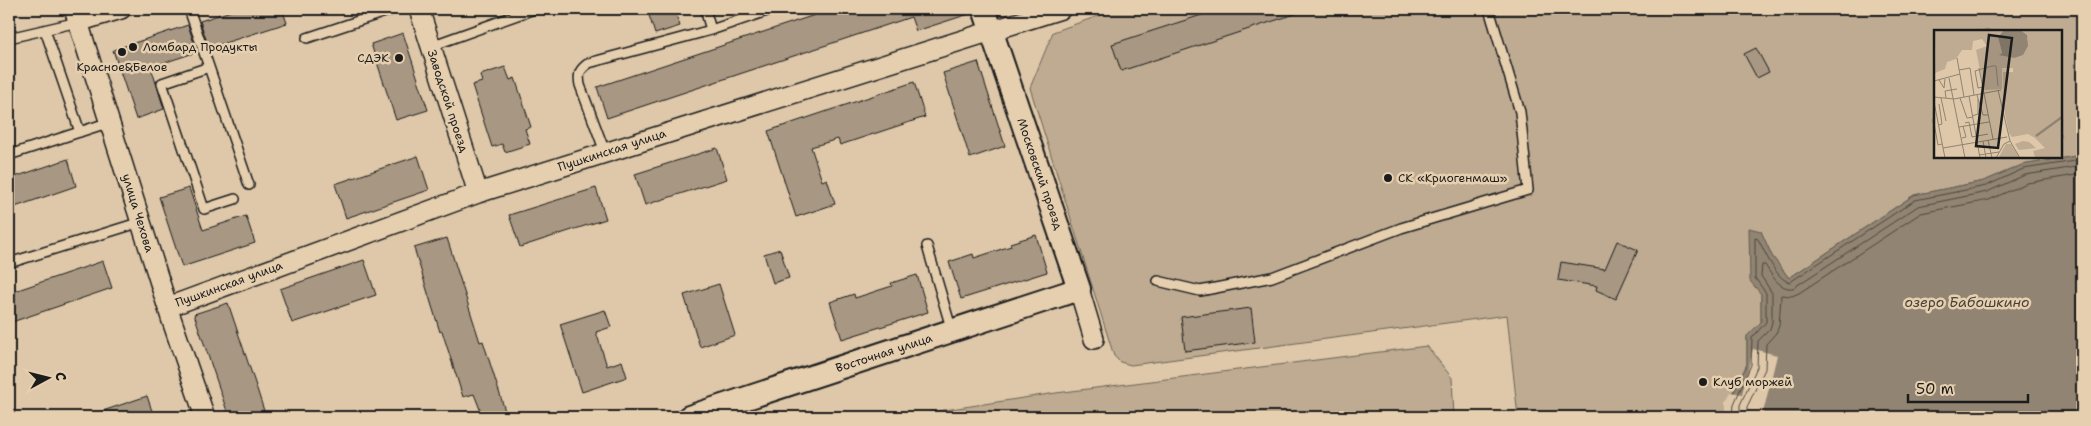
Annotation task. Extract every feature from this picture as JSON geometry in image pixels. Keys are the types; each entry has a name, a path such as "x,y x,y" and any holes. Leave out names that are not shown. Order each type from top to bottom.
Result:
{"street":[{"path":"76,15 121,9"},
{"name":"Заводской проезд","path":"419,9 478,193"},
{"name":"Московский проезд","path":"984,9 1094,339"},
{"name":"Пушкинская улица","path":"168,306 478,193 1061,9"},
{"name":"улица Чехова","path":"76,15 204,417"},
{"name":"Восточная улица","path":"689,417 1078,290"}],"lane":[{"path":"189,9 249,185"},
{"path":"307,38 394,9"},
{"path":"430,46 534,9"},
{"path":"704,9 711,30"},
{"path":"605,152 580,85 578,74 581,68 589,63 711,30 773,9"},
{"path":"1158,281 1200,291 1272,277 1401,228 1528,190 1520,112 1489,9"},
{"path":"9,38 45,30 76,15"},
{"path":"45,30 80,132"},
{"path":"209,67 162,83 204,209 235,199"},
{"path":"9,156 110,122"},
{"path":"9,263 141,222"},
{"path":"927,246 952,331"}],"shaded area":[{"name":"СК «Криогенмаш»","path":"1118,9 2082,9 2082,155 2022,165 1984,181 1914,195 1789,278 1772,256 1761,232 1761,322 1747,336 1747,364 1729,403 1728,417 1518,417 1507,315 1131,365 1120,362 1114,356 1030,88 1053,32"},
{"path":"1427,346 1452,378 1454,417 899,417 1056,393"}],"water":[{"name":"озеро Бабошкино","path":"2082,155 2082,417 1728,417 1729,403 1747,364 1747,336 1761,322 1761,294 1750,281 1749,228 1761,231 1772,256 1789,278 1914,195 1984,181 2022,165"}],"pier":[{"path":"1753,349 1777,355 1762,417 1726,417 1726,402 1731,392 1742,394"}],"building":[{"path":"237,9 282,9 287,23 209,48 200,21"},
{"path":"647,9 674,9 680,26 655,34"},
{"path":"833,9 971,9 972,13 916,31 911,17 607,118 597,87"},
{"path":"1220,9 1304,9 1304,11 1121,71 1112,44"},
{"path":"188,25 197,52 151,67 164,109 136,119 113,50"},
{"path":"403,33 428,110 396,120 371,44"},
{"path":"1756,48 1769,72 1757,78 1744,54"},
{"path":"978,62 1005,146 970,158 943,73"},
{"path":"505,67 510,80 515,78 531,127 525,129 530,144 505,152 502,144 492,147 472,85 482,82 480,75"},
{"path":"914,82 925,117 840,145 838,139 811,147 822,181 827,179 835,204 796,217 768,131"},
{"path":"717,148 727,179 645,205 635,174"},
{"path":"418,156 429,190 346,218 335,184"},
{"path":"68,159 76,186 9,209 9,179"},
{"path":"189,188 203,230 246,216 255,243 182,267 159,197"},
{"path":"596,188 606,219 520,247 509,215"},
{"path":"1036,235 1047,272 961,299 949,262 973,254 974,258 1011,246 1010,243"},
{"path":"447,238 480,342 483,341 507,417 483,417 474,394 463,397 442,331 440,332 414,248"},
{"path":"1617,241 1638,250 1616,299 1596,290 1597,286 1558,280 1561,262 1605,269"},
{"path":"780,249 789,278 773,283 764,254"},
{"path":"364,260 376,295 292,323 280,289"},
{"path":"103,261 112,288 9,323 9,293"},
{"path":"917,275 928,312 842,339 830,302 854,294 855,298 892,286 891,283"},
{"path":"719,284 735,335 700,347 684,295"},
{"path":"228,303 266,417 229,417 194,314"},
{"path":"1251,308 1255,342 1185,351 1181,317"},
{"path":"605,310 611,327 596,332 607,366 622,361 627,377 582,392 560,324"},
{"path":"147,396 154,417 91,417 91,415"}],"place":[{"name":"Ломбард Продукты","path":"133,47"},
{"name":"Красное&Белое","path":"122,52"},
{"name":"СДЭК","path":"399,58"},
{"name":"СК «Криогенмаш»","path":"1388,178"},
{"name":"Клуб моржей","path":"1703,382"}]}
